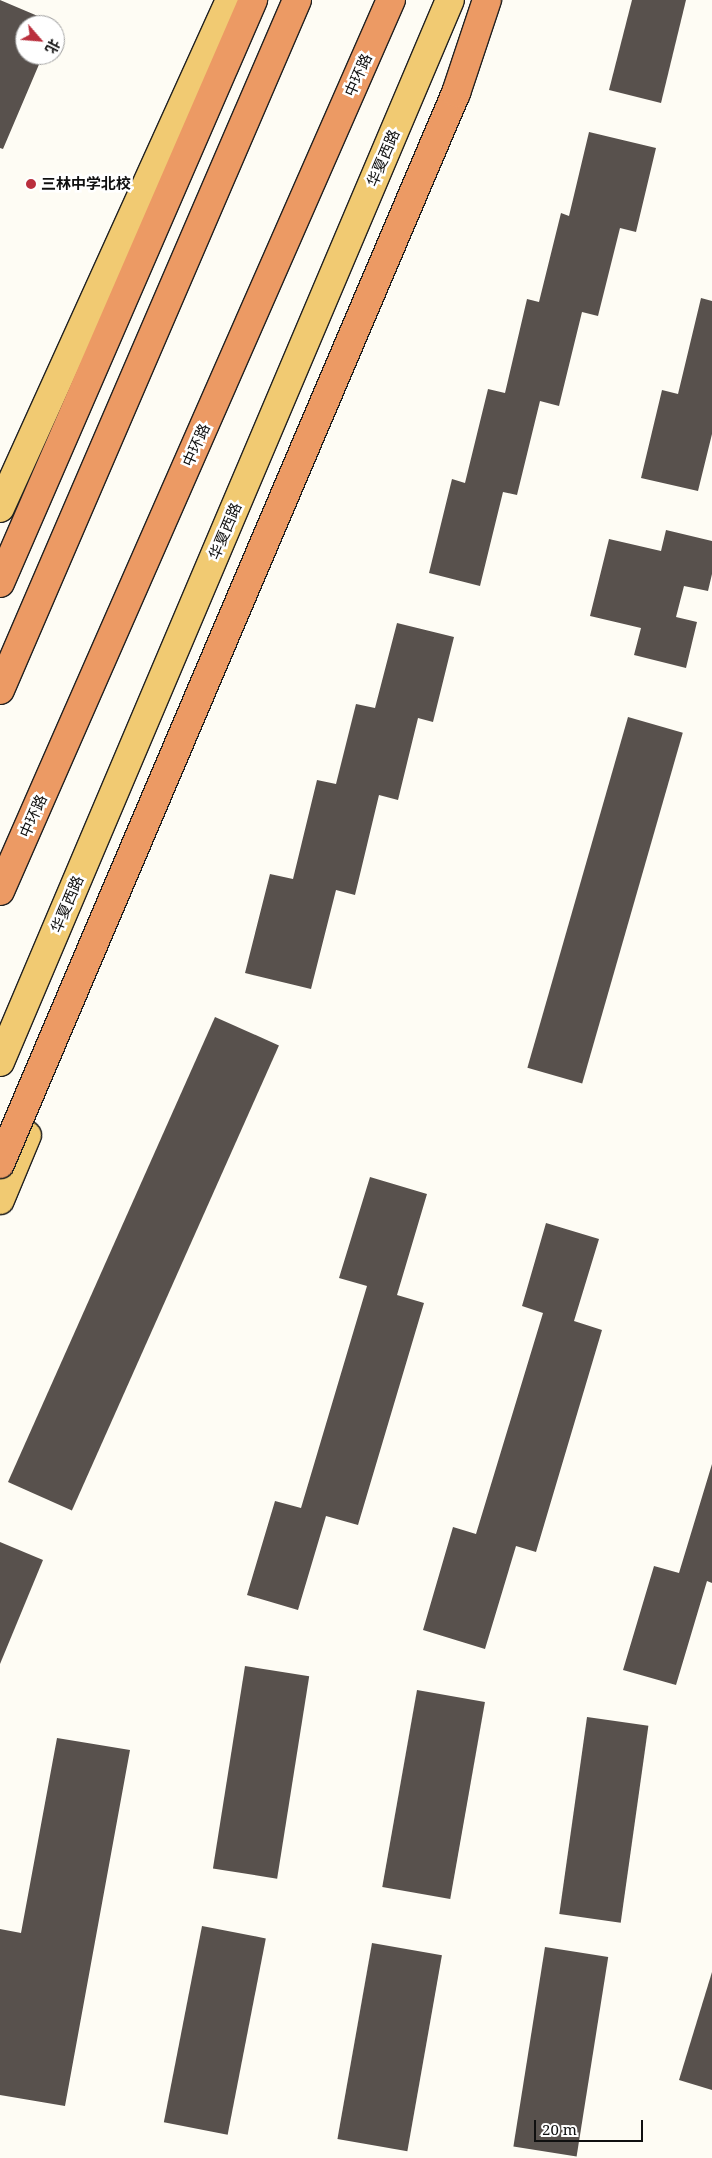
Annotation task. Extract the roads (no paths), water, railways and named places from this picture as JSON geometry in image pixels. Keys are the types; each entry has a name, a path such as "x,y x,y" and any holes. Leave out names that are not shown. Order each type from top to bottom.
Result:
{"highway":[{"path":"0,583 253,0"},
{"path":"0,690 297,0"},
{"name":"中环路","path":"0,891 391,0"},
{"path":"0,1164 456,93 488,0"}],"main road":[{"path":"0,508 230,0"},
{"name":"华夏西路","path":"0,1062 450,0"},
{"path":"0,1200 488,0"}],"place":[{"name":"三林中学北校","path":"31,184"}]}
